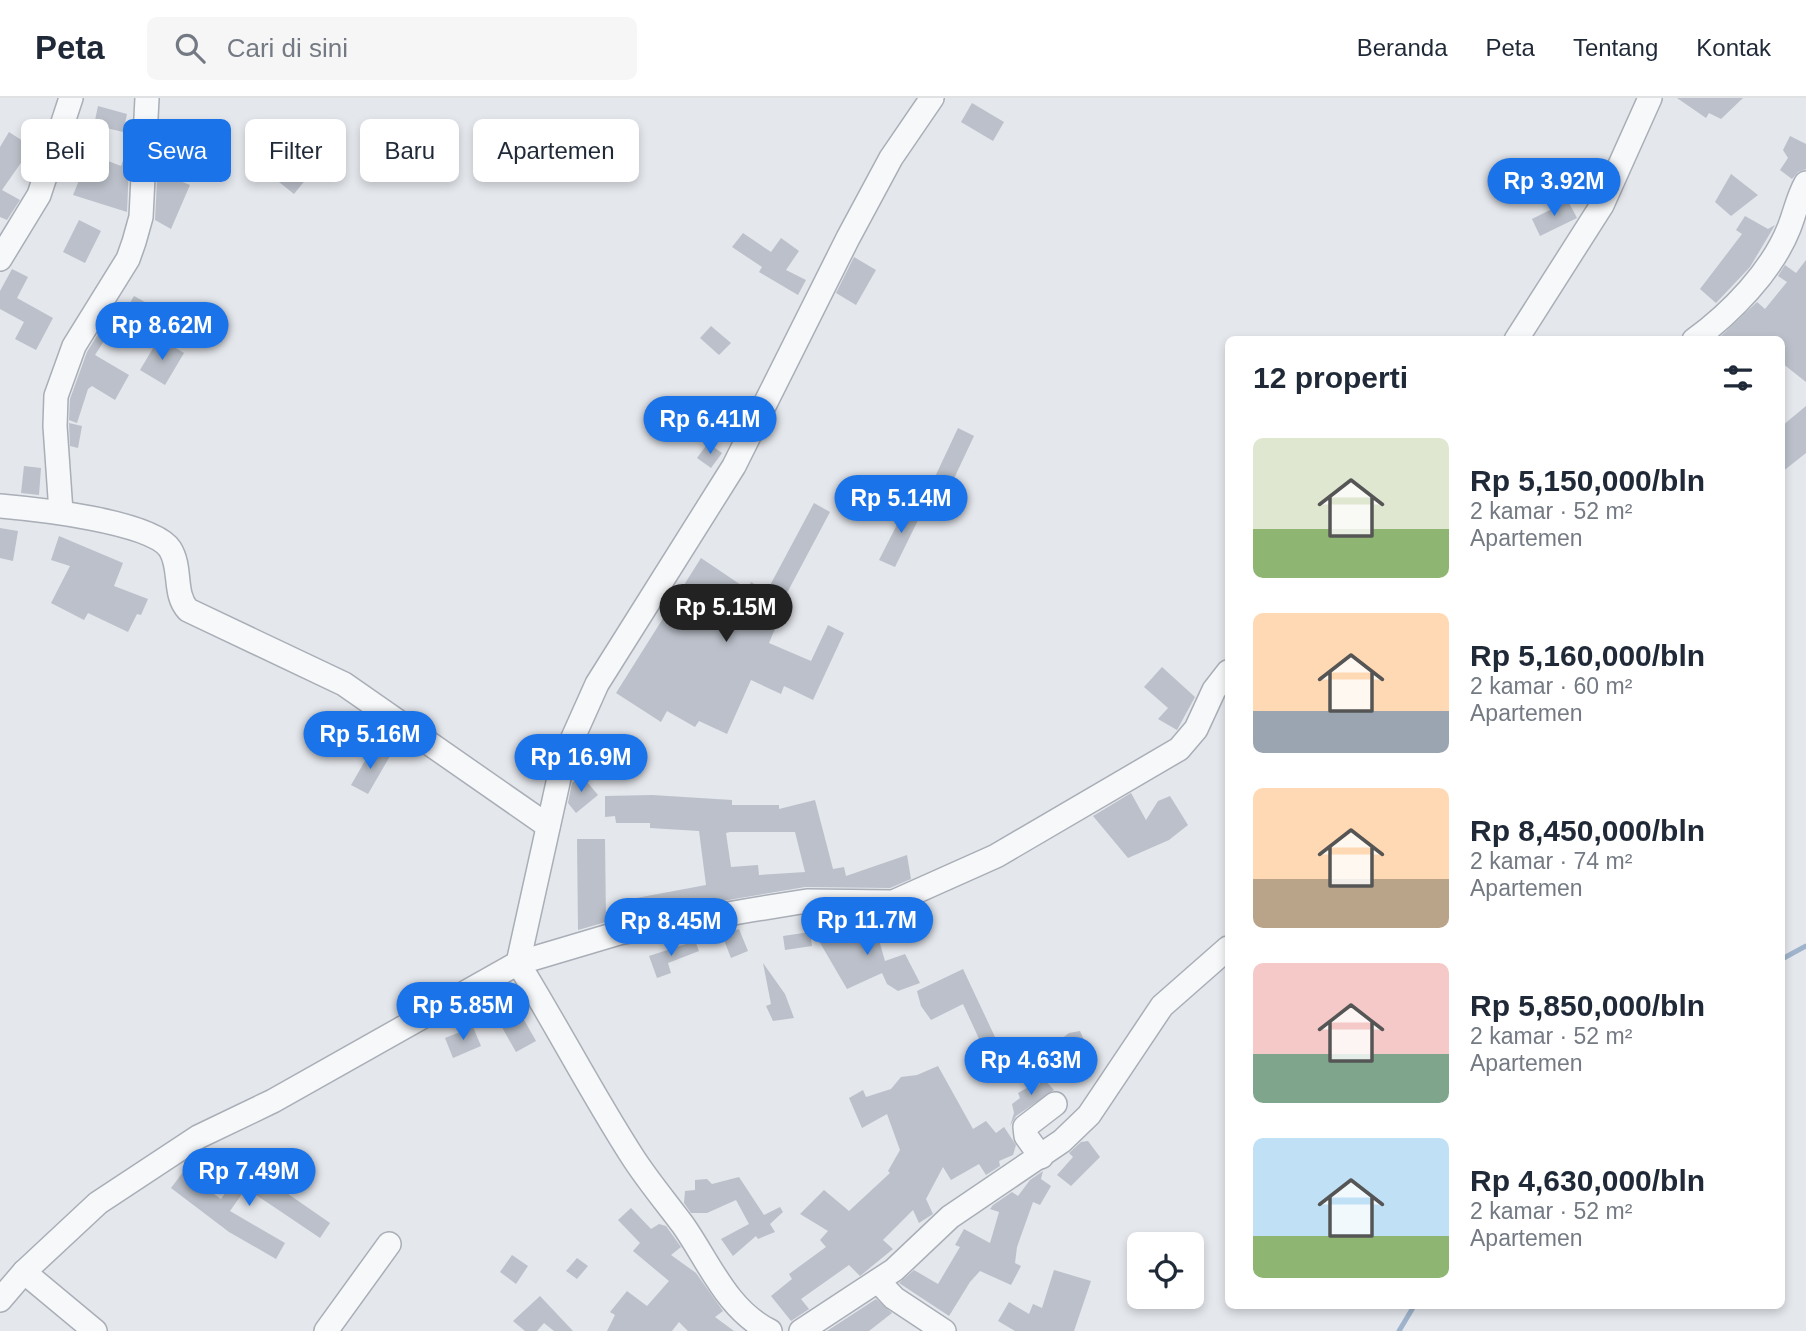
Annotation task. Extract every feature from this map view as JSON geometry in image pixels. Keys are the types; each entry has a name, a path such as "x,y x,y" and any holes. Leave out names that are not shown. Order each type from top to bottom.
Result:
{"street":[{"path":"0,258 39,195 71,98"},
{"path":"61,512 55,426 56,396 74,346 128,259 134,242 141,217 147,98"},
{"path":"770,1331 742,1312 699,1254 684,1226 631,1154 518,962 563,760 597,684 734,466 848,237 891,158 932,98"},
{"path":"1519,336 1602,205 1650,98"},
{"path":"1699,336 1763,272 1789,229 1806,183"},
{"path":"0,506 61,512 163,540 174,557 182,603 188,610 344,684 548,826"},
{"path":"0,1300 24,1272 98,1203 198,1137 273,1101 518,962 619,933 751,909 807,901 893,902 996,856 1179,749 1196,729 1214,690 1225,676"},
{"path":"801,1331 894,1270 950,1217 1041,1157 1089,1115 1162,1006 1225,951"},
{"path":"1041,1157 1026,1136 1025,1127 1055,1104"},
{"path":"326,1331 389,1244"},
{"path":"24,1272 95,1331"},
{"path":"878,1281 894,1298 944,1331"}],"building":[{"path":"1677,98 1743,98 1721,119 1709,113 1706,118"},
{"path":"972,103 1004,122 993,141 961,122"},
{"path":"98,106 127,114 126,119 123,119 123,132 109,129 109,119 95,119"},
{"path":"9,132 21,140 21,163 2,190 20,200 7,220 0,217 0,147"},
{"path":"1790,136 1806,144 1806,169 1798,172 1792,179 1780,170 1788,158 1783,150"},
{"path":"109,161 121,166 123,161 123,182 128,182 127,212 73,195 78,182 109,182"},
{"path":"1731,174 1758,195 1731,216 1715,202"},
{"path":"157,182 182,182 190,185 171,229 155,220"},
{"path":"279,182 304,182 294,194"},
{"path":"1568,201 1577,218 1540,236 1532,219"},
{"path":"1745,216 1768,229 1775,225 1750,267 1716,303 1700,289 1742,234 1736,230"},
{"path":"79,220 101,231 85,263 63,252"},
{"path":"743,233 771,252 781,238 799,251 786,270 806,280 798,295 759,272 762,267 732,247"},
{"path":"854,257 876,270 856,305 836,293"},
{"path":"1806,260 1806,382 1785,365 1785,336 1721,336 1757,302 1765,309 1787,282 1778,276 1785,265 1796,273"},
{"path":"12,269 28,277 17,298 53,318 36,350 15,339 24,322 0,309 0,291"},
{"path":"134,296 154,307 143,329 121,318"},
{"path":"114,308 122,313 95,355 129,375 115,400 92,386 88,389 77,423 69,420 70,399 87,352"},
{"path":"711,326 731,343 719,355 700,338"},
{"path":"159,338 184,353 165,385 140,370"},
{"path":"1806,406 1806,453 1785,470 1785,424"},
{"path":"69,423 82,426 78,448 70,446"},
{"path":"958,428 974,436 941,506 925,498"},
{"path":"708,443 722,453 711,468 697,458"},
{"path":"24,466 41,468 39,495 21,493"},
{"path":"814,503 830,512 779,608 783,610 769,643 811,661 828,625 844,633 813,700 784,686 781,694 751,680 727,734 699,721 695,727 667,711 661,722 616,693 701,558 747,589 751,582 767,591"},
{"path":"908,503 923,510 895,567 879,560"},
{"path":"0,528 18,531 13,561 0,558"},
{"path":"59,536 123,563 114,586 148,599 141,615 137,614 128,632 88,613 84,620 51,603 70,566 51,560"},
{"path":"1162,667 1195,697 1177,730 1158,719 1168,708 1144,687"},
{"path":"373,747 390,756 368,794 351,785"},
{"path":"582,776 598,795 576,813 568,803 572,783"},
{"path":"1131,793 1146,820 1158,801 1170,796 1188,825 1169,840 1128,858 1093,816"},
{"path":"652,795 732,800 732,805 779,805 779,809 815,800 833,869 844,867 846,876 907,855 911,879 890,888 805,887 634,916 631,899 706,885 699,831 650,828 650,823 616,823 615,816 605,817 605,796","holes":["795,832 805,872 759,875 758,865 731,867 726,833"]},
{"path":"577,839 605,839 606,922 578,930"},
{"path":"848,915 872,916 885,961 905,954 920,983 898,991 887,984 882,973 847,989 819,941 850,935 846,924 850,921"},
{"path":"739,929 748,951 731,958 722,935"},
{"path":"810,932 812,946 785,950 783,936"},
{"path":"695,941 699,951 668,963 671,973 657,978 649,956"},
{"path":"763,963 785,994 794,1018 773,1021 766,1006 771,1004"},
{"path":"963,969 995,1037 981,1043 963,1004 931,1020 921,1006 917,991"},
{"path":"515,1004 536,1041 516,1052 495,1015"},
{"path":"473,1027 481,1046 453,1058 445,1038"},
{"path":"1080,1031 1095,1065 1092,1072 1081,1075 1060,1040 1069,1033"},
{"path":"938,1066 973,1129 986,1121 996,1133 1004,1127 1016,1145 1013,1155 999,1161 1000,1166 986,1175 979,1164 951,1180 943,1167 926,1199 933,1214 919,1223 913,1210 883,1240 893,1249 860,1276 849,1265 801,1299 809,1309 791,1321 771,1296 792,1279 789,1274 826,1247 820,1240 828,1231 800,1214 824,1190 849,1211 890,1173 888,1171 900,1150 887,1114 862,1128 849,1098 863,1090 866,1097 891,1089 901,1077 917,1075"},
{"path":"1044,1079 1054,1090 1016,1116 1010,1126 1014,1113 1012,1104 1020,1098 1018,1093 1032,1085 1035,1089"},
{"path":"1088,1141 1100,1157 1071,1186 1057,1175 1073,1157 1069,1153 1081,1142"},
{"path":"245,1164 330,1223 320,1238 246,1188 230,1211 285,1243 276,1259 229,1232 171,1188 183,1172 221,1199"},
{"path":"1043,1171 1041,1179 1051,1186 1040,1205 1033,1202 1017,1247 1015,1263 1021,1266 1011,1285 980,1271 949,1316 899,1283 914,1270 938,1284 960,1247 955,1245 964,1229 990,1243 999,1212 990,1209 1012,1192 1018,1196 1030,1180"},
{"path":"739,1177 764,1215 780,1207 783,1212 770,1224 775,1232 758,1239 756,1236 733,1256 721,1239 749,1224 736,1200 707,1213 691,1213 684,1203 685,1191 695,1190 695,1180 707,1179 712,1184"},
{"path":"631,1208 651,1229 659,1224 666,1226 681,1247 671,1255 696,1273 723,1311 715,1317 734,1331 688,1331 679,1322 672,1331 607,1331 615,1315 610,1312 627,1291 647,1306 669,1281 633,1251 640,1243 618,1220"},
{"path":"512,1255 528,1266 516,1284 500,1272"},
{"path":"577,1258 588,1266 577,1279 566,1271"},
{"path":"1054,1270 1091,1281 1074,1331 1015,1331 998,1321 1009,1302 1029,1314 1033,1304 1042,1308"},
{"path":"540,1296 573,1331 554,1331 544,1323 537,1331 525,1331 513,1321"},
{"path":"876,1299 892,1313 869,1331 827,1331"}],"waterway":[{"path":"1785,957 1806,946"},
{"path":"1399,1331 1412,1309"}]}
